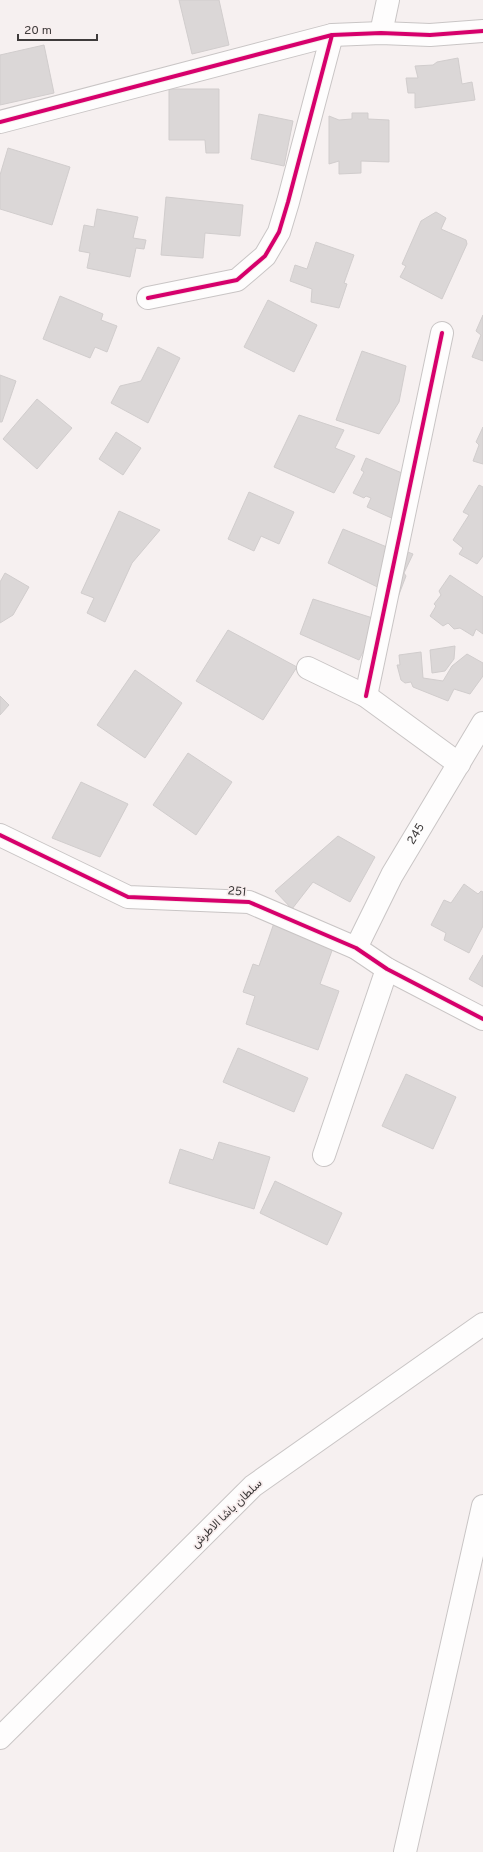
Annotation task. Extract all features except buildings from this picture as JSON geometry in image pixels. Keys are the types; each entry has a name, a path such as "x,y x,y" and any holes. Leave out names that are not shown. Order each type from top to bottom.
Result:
{"street":[{"path":"381,33 388,0"},
{"path":"0,122 332,35 381,33 430,36 483,31"},
{"path":"148,298 237,280 265,256 279,232 332,35"},
{"path":"366,696 442,333"},
{"path":"308,668 366,696 459,764"},
{"name":"245","path":"356,948 392,875 483,723"},
{"name":"251","path":"0,835 128,897 249,902 356,948 387,969 483,1019"},
{"path":"324,1155 387,969"},
{"name":"سلطان باشا الاطرش","path":"0,1738 254,1486 483,1324"},
{"path":"405,1852 483,1506"}],"cycle path":[{"path":"0,122 332,35 381,33 430,35 483,31"},
{"path":"148,298 237,280 265,256 279,232 332,35"},
{"path":"366,696 442,333"},
{"path":"0,835 128,897 249,902 356,948 387,969 483,1019"}]}
